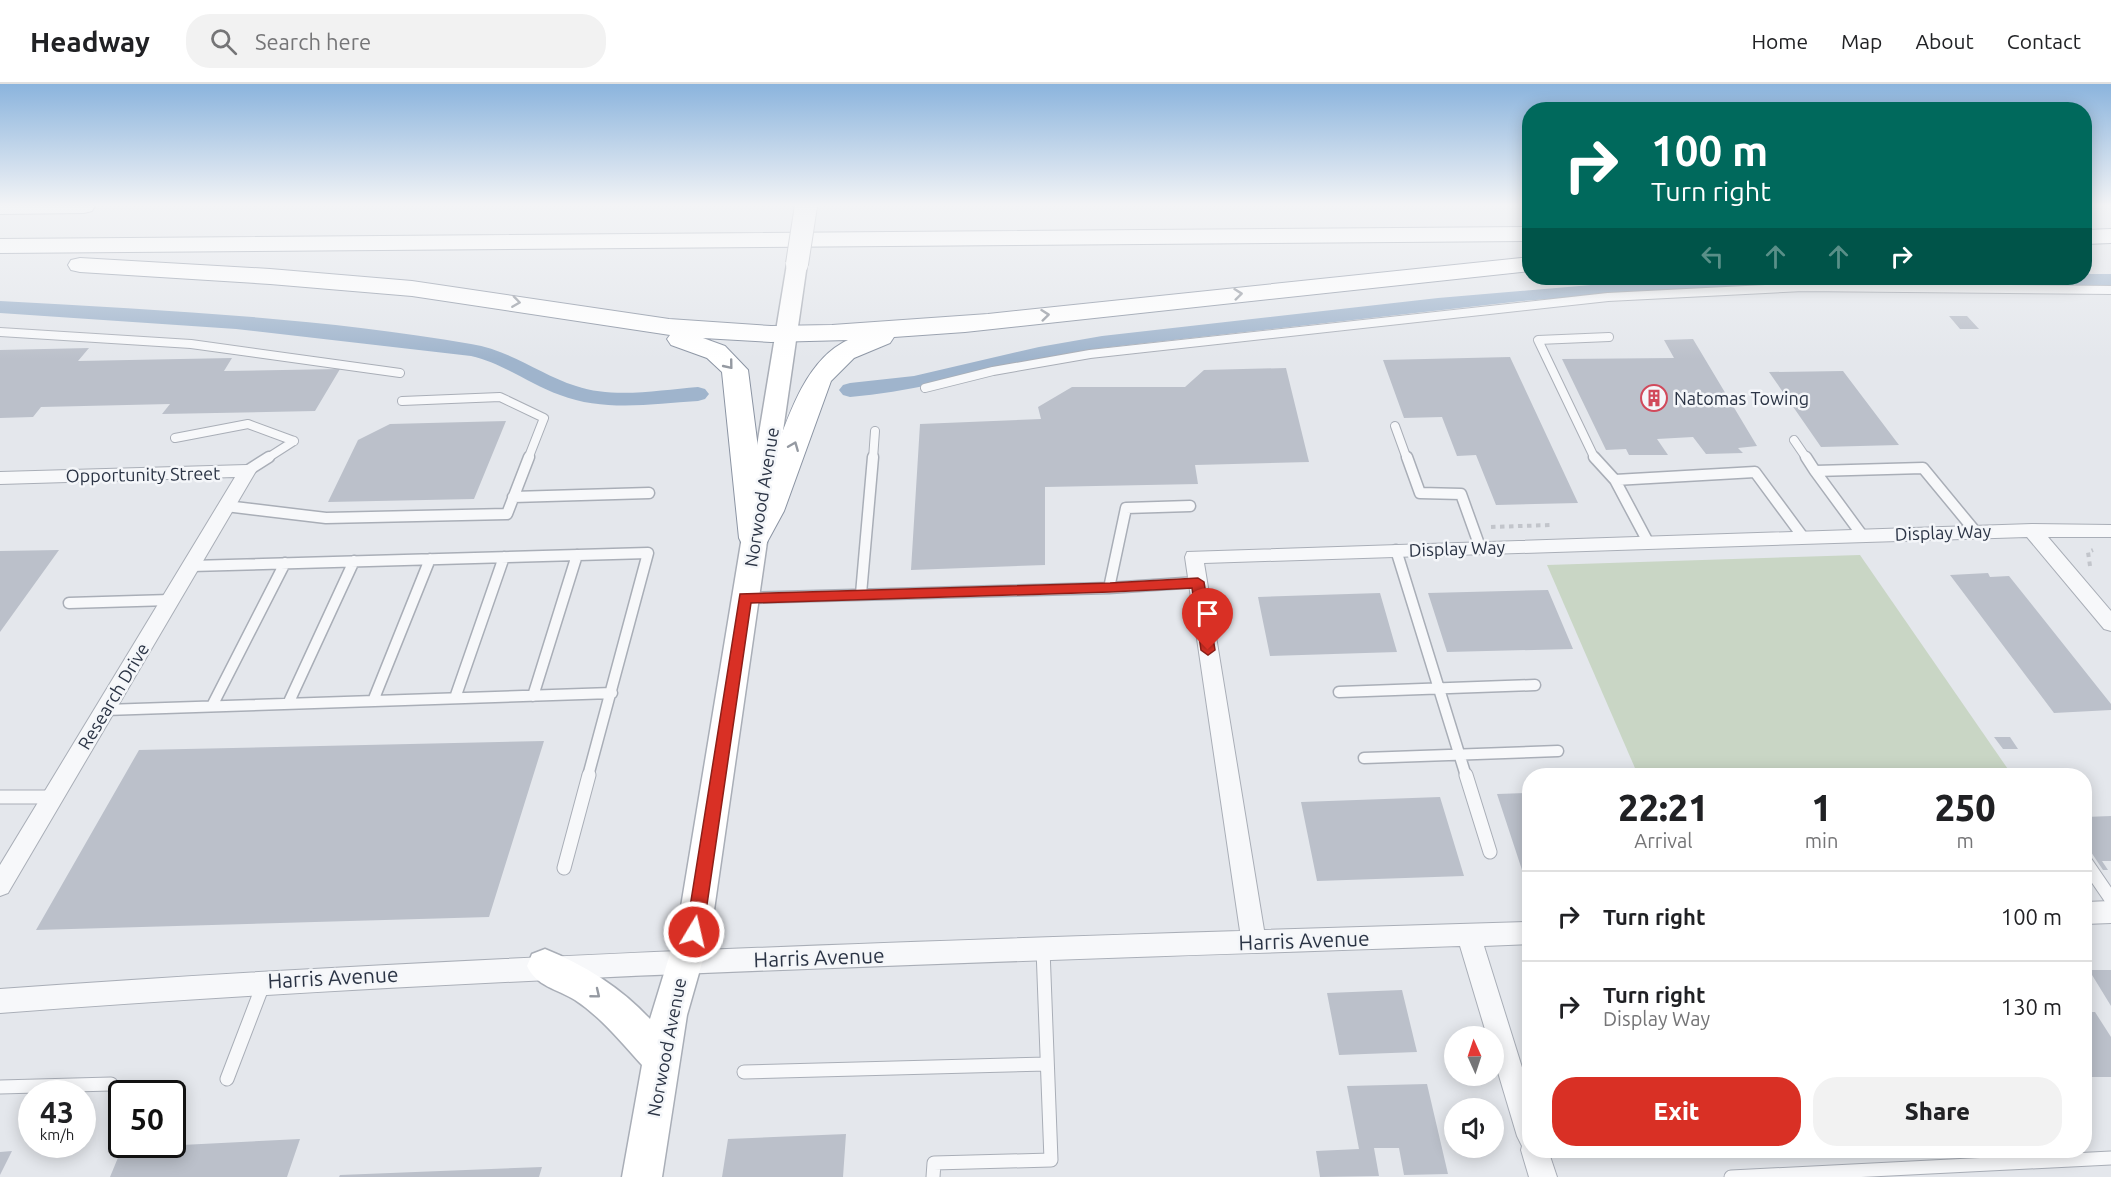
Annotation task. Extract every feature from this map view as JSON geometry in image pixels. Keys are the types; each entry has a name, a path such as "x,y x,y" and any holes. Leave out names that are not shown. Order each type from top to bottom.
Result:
{"highway":[{"path":"0,260 336,281 458,294 709,332 787,334 986,321 1522,265"},
{"path":"754,538 769,511 818,380 833,360 852,346 879,337 986,321"},
{"path":"639,323 716,352 735,370 754,538"}],"main road":[{"name":"Norwood Avenue","path":"642,1177 669,1015 694,932 798,257"},
{"path":"544,966 589,989 624,1018 662,1060"}],"street":[{"name":"Opportunity Street","path":"0,478 247,471"},
{"name":"Opportunity Street","path":"226,506 247,471"},
{"name":"Research Drive","path":"0,886 226,506"},
{"path":"2032,530 2111,624"},
{"name":"Display Way","path":"1254,942 1194,557 1975,531 2111,531"},
{"path":"2092,912 2111,912"},
{"name":"Harris Avenue","path":"0,1001 265,981 544,966 1522,933"},
{"path":"1469,935 1522,1110"},
{"path":"1537,1158 1543,1177"}],"lane":[{"path":"925,388 993,371 1090,354 1608,297 1803,287 2111,290"},
{"path":"0,332 191,344 400,373"},
{"path":"1609,338 1538,339 1596,461 1615,480 1648,542"},
{"path":"226,506 326,518 507,514 544,418 500,397 402,401"},
{"path":"175,438 248,424 294,441 247,471"},
{"path":"1395,426 1420,493 1461,494 1480,547"},
{"path":"861,594 875,430"},
{"path":"1794,440 1862,536"},
{"path":"1815,471 1923,468 1975,531"},
{"path":"1615,480 1755,472 1803,537"},
{"path":"513,498 649,493"},
{"path":"1110,588 1126,508 1190,506"},
{"path":"1396,550 1490,852"},
{"path":"191,566 648,553 564,868"},
{"path":"533,696 577,555"},
{"path":"455,698 504,557"},
{"path":"373,701 430,559"},
{"path":"288,704 354,561"},
{"path":"212,706 285,563"},
{"path":"745,598 1110,588 1198,582"},
{"path":"69,603 170,600"},
{"path":"1338,692 1535,686"},
{"path":"105,710 612,693"},
{"path":"1364,758 1558,750"},
{"path":"0,797 53,797"},
{"path":"2092,871 2111,899"},
{"path":"933,1177 934,1163 1051,1160 1043,949"},
{"path":"227,1080 265,981"},
{"path":"744,1072 1047,1064"},
{"path":"0,1087 108,1084"},
{"path":"1731,1177 2111,1158"}],"path":[{"path":"2096,575 2090,566 2088,552 2098,548"}],"green space":[{"path":"1860,555 2007,768 1635,768 1547,565"}],"building":[{"path":"1949,316 1967,316 1979,329 1960,329"},
{"name":"Natomas Towing","path":"1693,339 1757,446 1738,448 1743,453 1706,454 1693,437 1657,439 1668,455 1629,455 1626,449 1606,450 1562,359 1674,358 1664,340"},
{"path":"89,348 78,361 232,358 224,371 340,369 315,411 162,414 170,404 41,407 33,417 0,418 0,350"},
{"path":"1510,357 1578,503 1496,505 1476,455 1457,456 1442,417 1404,418 1383,360"},
{"path":"1286,368 1309,462 1195,465 1198,484 1045,487 1045,565 911,570 920,424 1041,419 1038,407 1072,387 1185,387 1204,370"},
{"path":"1843,371 1899,445 1821,447 1769,372"},
{"path":"506,421 474,499 328,502 358,440 390,424"},
{"path":"59,550 0,632 0,551"},
{"path":"1988,573 1990,577 2009,576 2111,704 2111,710 2054,713 1950,575"},
{"path":"1548,590 1573,649 1447,652 1428,593"},
{"path":"1380,593 1397,652 1270,656 1258,597"},
{"path":"1994,737 2010,737 2018,749 2003,749"},
{"path":"544,741 489,917 36,930 139,750"},
{"path":"1522,793 1522,870 1497,794"},
{"path":"1440,797 1464,876 1317,881 1301,802"},
{"path":"2111,816 2111,861 2102,861 2108,870 2103,870 2092,854 2092,817"},
{"path":"2092,970 2111,970 2111,1006 2092,975"},
{"path":"1402,990 1417,1052 1339,1055 1327,993"},
{"path":"2092,1012 2095,1012 2111,1037 2111,1077 2092,1077"},
{"path":"1427,1084 1448,1174 1404,1175 1399,1148 1374,1148 1379,1176 1320,1177 1316,1151 1359,1149 1347,1086"},
{"path":"846,1134 843,1177 722,1177 728,1139"},
{"path":"300,1139 287,1177 110,1177 118,1158 186,1158 186,1145"},
{"path":"12,1151 0,1175 0,1152"},
{"path":"542,1167 539,1177 339,1177 340,1175"}],"waterway":[{"path":"2092,280 2111,280"},
{"path":"850,390 914,382 1102,342 1522,295 1648,285"},
{"path":"0,307 236,323 412,342 471,350 497,357 558,387 585,396 634,398 698,394"}],"place":[{"name":"Natomas Towing","path":"1654,398"}],"route":[{"path":"694,932 745,598 1110,588 1198,582 1208,650"}]}
